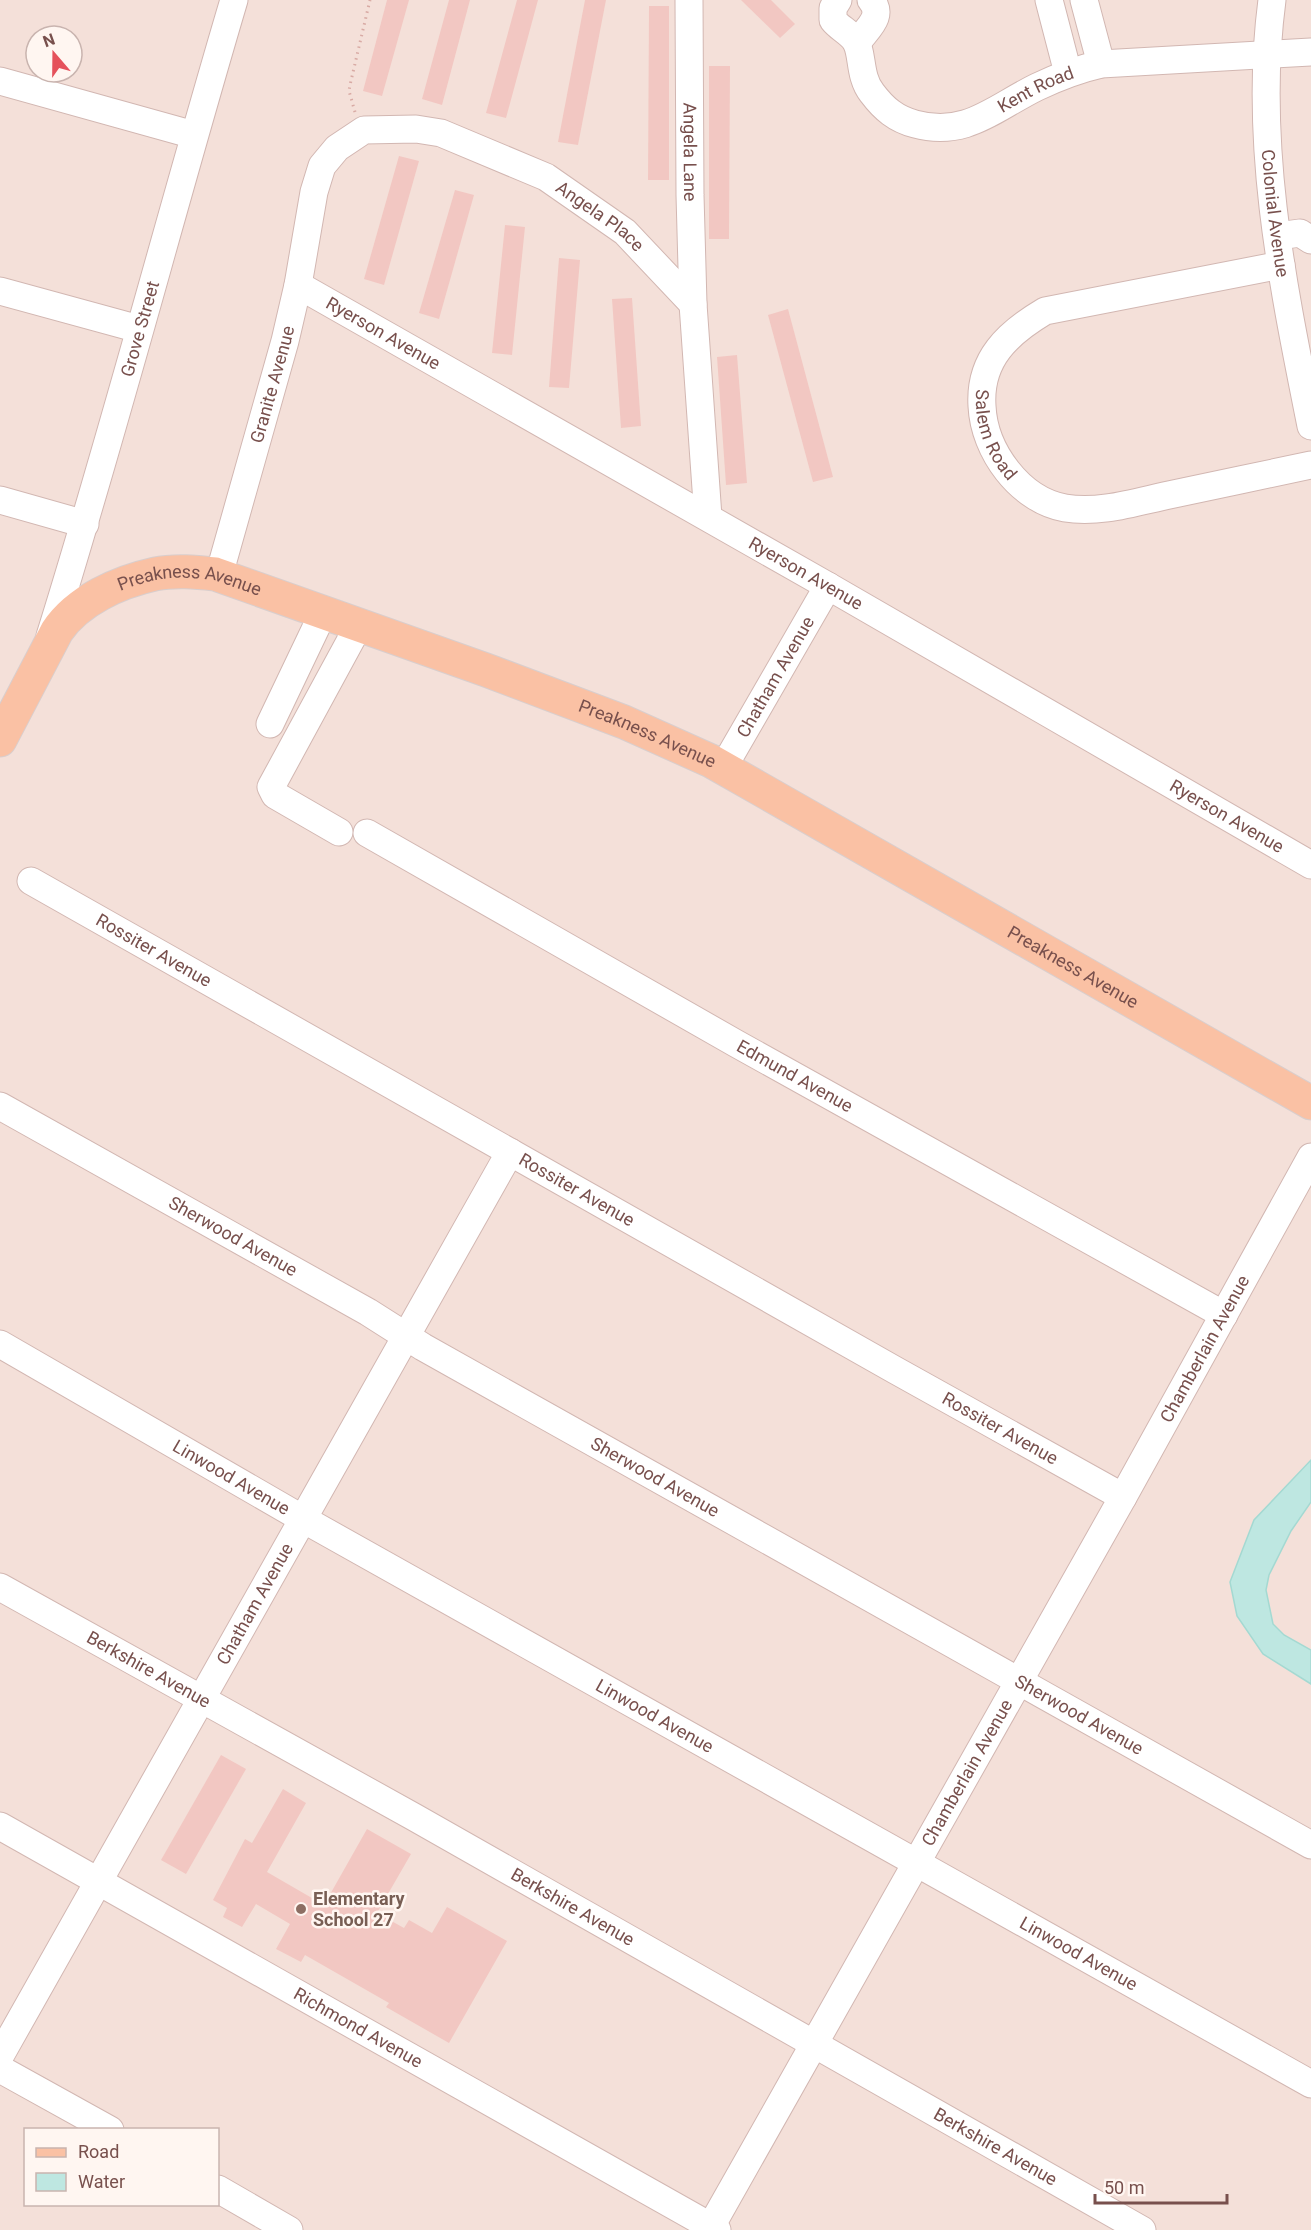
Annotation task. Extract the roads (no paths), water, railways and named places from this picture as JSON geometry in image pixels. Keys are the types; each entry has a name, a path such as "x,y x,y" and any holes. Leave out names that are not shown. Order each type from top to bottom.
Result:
{"main road":[{"name":"Preakness Avenue","path":"0,740 64,621 86,602 116,587 156,574 188,571 219,575 624,722 723,768 1311,1103"}],"street":[{"name":"Grove Street","path":"44,657 85,524 234,0"},
{"name":"Angela Lane","path":"689,0 693,304"},
{"path":"838,0 833,8 833,20 857,43 875,18 875,5 871,0"},
{"path":"1049,0 1068,73"},
{"path":"1084,0 1101,64"},
{"name":"Colonial Avenue","path":"1272,0 1265,104 1272,203 1294,342 1311,426"},
{"name":"Kent Road","path":"857,43 860,63 870,91 894,116 931,129 945,130 978,120 1037,87 1068,73 1101,64 1311,52"},
{"path":"0,81 194,135"},
{"name":"Angela Place","path":"314,192 322,166 337,148 364,130 416,129 441,133 546,177 625,232 693,304"},
{"name":"Granite Avenue","path":"219,575 285,341 298,285 314,192"},
{"path":"1278,237 1300,234 1311,240"},
{"name":"Salem Road","path":"1281,264 1046,311 1022,325 1000,345 987,369 981,394 982,408 985,427 993,449 1008,471 1030,493 1066,508 1116,506 1311,465"},
{"name":"Ryerson Avenue","path":"298,285 708,517 1311,865"},
{"path":"0,291 139,329"},
{"path":"693,304 708,517"},
{"path":"1294,342 1311,317"},
{"path":"0,500 85,524"},
{"name":"Chatham Avenue","path":"723,768 828,586"},
{"path":"270,724 323,613"},
{"path":"339,832 275,795 271,787 359,625"},
{"name":"Edmund Avenue","path":"367,833 748,1050 1224,1316"},
{"name":"Rossiter Avenue","path":"31,881 1123,1497"},
{"name":"Sherwood Avenue","path":"0,1106 1311,1845"},
{"name":"Chatham Avenue","path":"0,2056 510,1152"},
{"name":"Chamberlain Avenue","path":"712,2229 1311,1157"},
{"name":"Linwood Avenue","path":"0,1344 303,1519 1311,2084"},
{"name":"Berkshire Avenue","path":"0,1587 414,1817 1142,2230"},
{"name":"Richmond Avenue","path":"0,1826 712,2229"},
{"path":"0,2068 106,2128"},
{"path":"219,2190 289,2230"}],"water":[{"path":"1311,1460 1311,1502 1291,1531 1269,1575 1266,1590 1273,1624 1284,1635 1311,1650 1311,1684 1263,1654 1237,1616 1230,1582 1254,1520"}],"place":[{"name":"Elementary School 27","path":"301,1909"}]}
